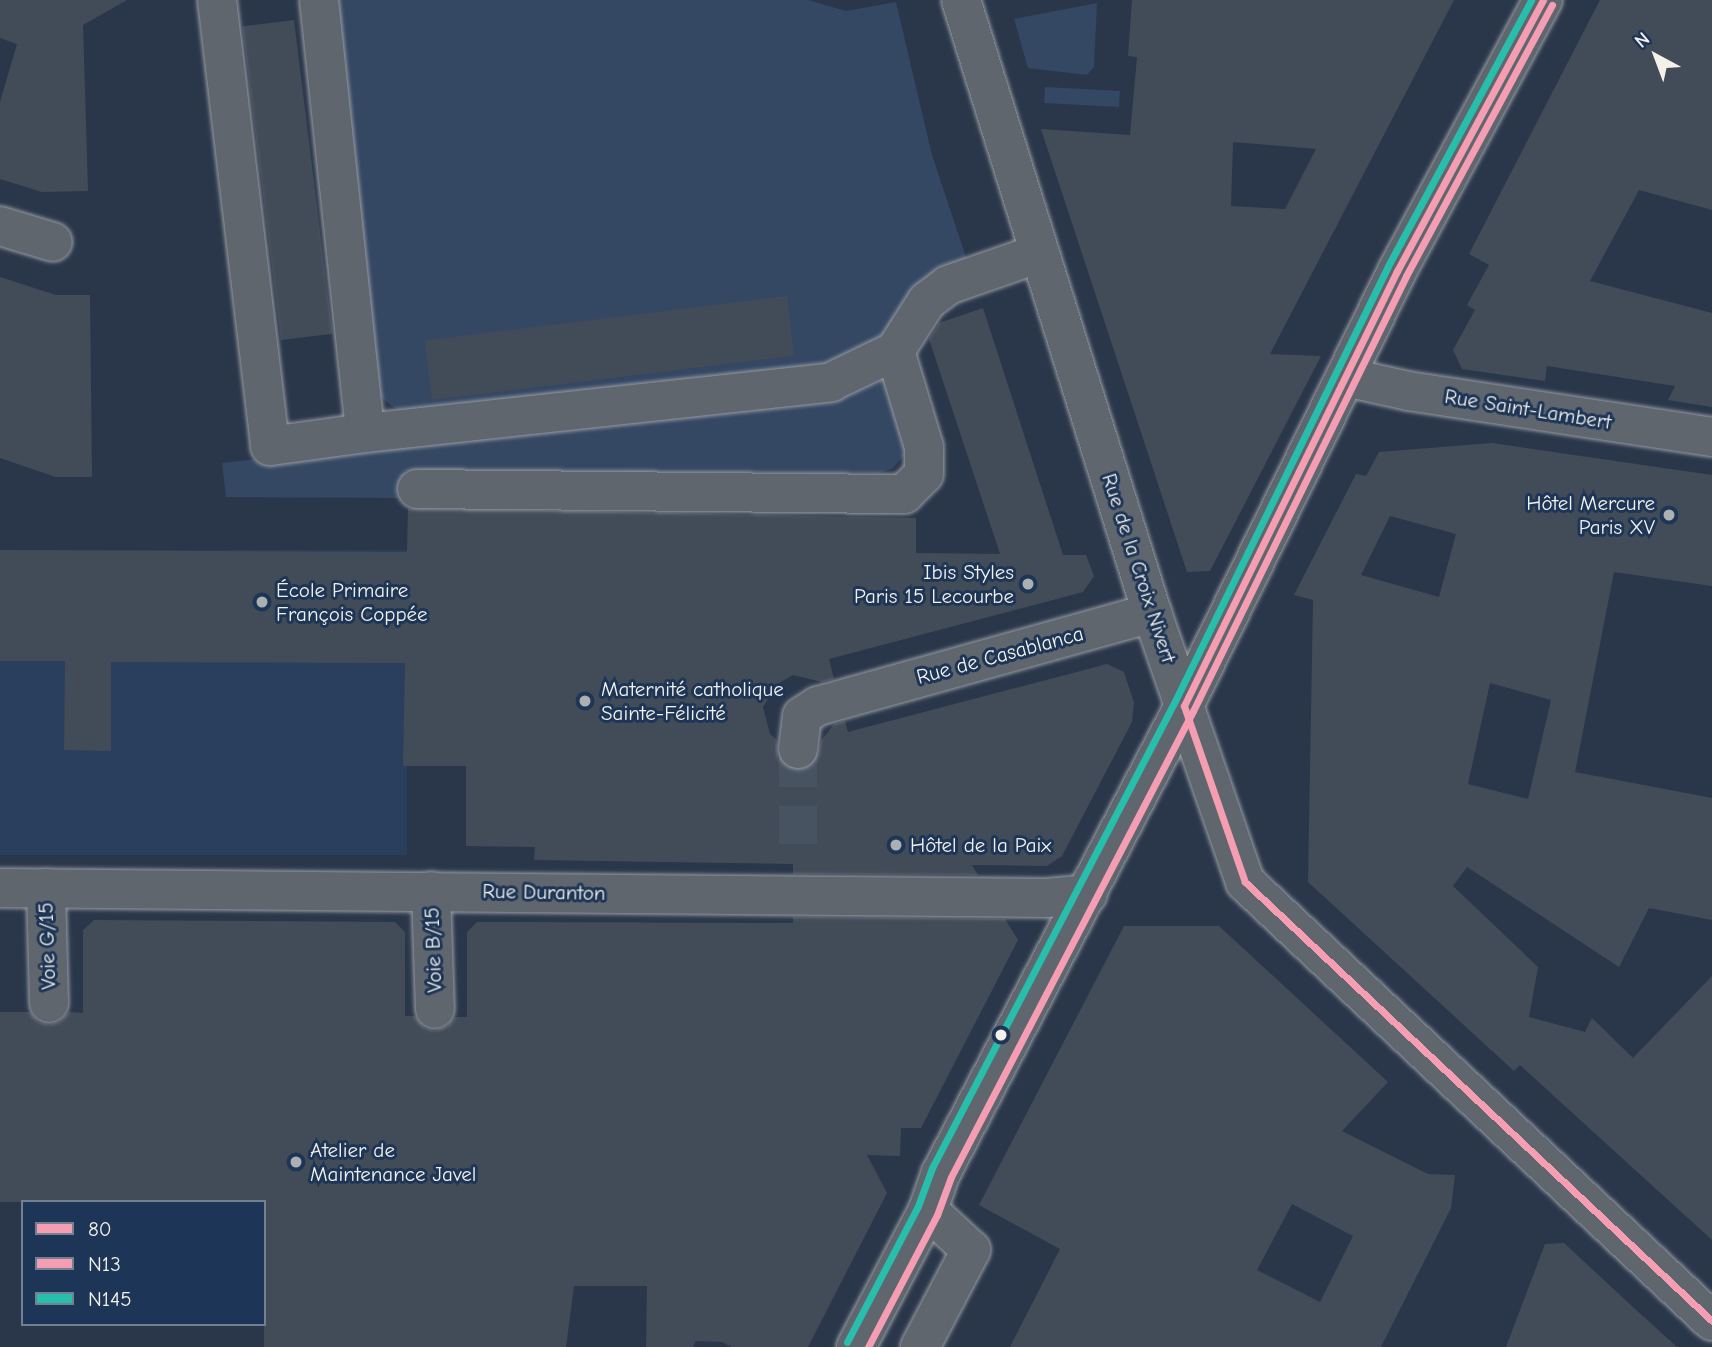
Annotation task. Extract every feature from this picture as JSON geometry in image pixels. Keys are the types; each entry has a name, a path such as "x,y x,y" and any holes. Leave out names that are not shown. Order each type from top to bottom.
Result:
{"street":[{"path":"217,0 270,446 365,433 831,382 895,351 927,301 948,285 1040,253"},
{"path":"319,0 365,433"},
{"name":"Rue de la Croix Nivert","path":"961,0 1152,614 1245,882 1712,1321"},
{"path":"856,1347 928,1210 941,1173 1184,706 1397,271 1543,0"},
{"path":"0,226 53,242"},
{"path":"417,489 904,494 924,474 924,447 895,351"},
{"name":"Rue Saint-Lambert","path":"1345,377 1408,391 1712,437"},
{"name":"Rue de Casablanca","path":"797,749 802,716 818,706 1152,614"},
{"name":"Rue Duranton","path":"0,888 431,891 798,879 1046,898 1088,894"},
{"name":"Voie G/15","path":"46,888 49,1003"},
{"name":"Voie B/15","path":"431,891 435,1009"},
{"path":"920,1347 971,1250 928,1210"}],"shaded area":[{"path":"329,0 808,0 846,11 896,2 932,155 969,266 855,360 404,415 380,397"},
{"path":"1097,3 1094,67 1087,75 1028,68 1014,19"},
{"path":"1045,87 1120,91 1119,107 1044,103"},
{"path":"886,372 906,453 893,468 880,473 405,471 402,498 226,497 222,463 816,395"},
{"path":"0,550 407,550 407,855 0,855"}],"building":[{"path":"0,0 127,0 83,25 88,191 42,192 0,179 0,102 17,44 0,38"},
{"path":"1132,0 1454,0 1270,354 1321,356 1210,571 1187,572 1041,129 1130,135 1137,57 1128,56","holes":["1233,142 1316,149 1285,209 1231,206"]},
{"path":"1600,0 1712,0 1712,210 1639,190 1590,281 1712,313 1712,407 1668,400 1675,386 1547,366 1545,381 1462,369 1453,350 1475,310 1467,305 1489,265 1469,254"},
{"path":"294,20 333,334 281,340 242,26"},
{"path":"0,277 56,295 90,295 92,477 56,477 0,458"},
{"path":"787,296 794,356 432,400 425,340"},
{"path":"983,308 1063,555 1086,555 1094,576 1083,592 829,659 834,679 822,682 793,675 777,684 763,707 770,734 777,740 778,758 785,767 796,771 807,769 815,763 821,741 834,724 845,721 848,732 1107,664 1124,672 1134,703 1132,722 1062,856 1047,866 972,865 978,875 793,874 793,864 534,860 535,847 466,846 466,766 403,766 405,663 111,662 111,751 64,750 65,661 0,661 0,550 407,552 408,508 916,518 916,553 1000,554 929,339 939,323"},
{"path":"1492,443 1712,475 1712,586 1614,572 1575,772 1712,798 1712,920 1649,908 1619,967 1467,867 1453,886 1538,967 1529,1017 1585,1032 1592,1018 1633,1058 1712,976 1712,1240 1520,1065 1514,1071 1308,882 1313,600 1294,595 1356,474 1366,476 1379,452","holes":["1390,516 1456,534 1439,597 1361,575","1490,683 1551,700 1528,799 1468,784"]},
{"path":"793,917 1005,919 1018,940 921,1128 901,1128 900,1156 867,1155 887,1193 808,1347 732,1347 722,1342 696,1341 693,1347 646,1347 647,1286 574,1286 566,1347 264,1347 266,1200 0,1202 0,1012 30,1012 38,1022 49,1025 61,1021 69,1012 83,1013 83,930 94,920 395,922 405,932 405,1016 415,1016 424,1028 435,1031 447,1027 455,1017 467,1017 467,932 477,922 793,923"},
{"path":"1124,926 1219,926 1388,1082 1342,1131 1428,1174 1455,1175 1451,1208 1381,1347 1010,1347 1060,1249 979,1205","holes":["1292,1204 1353,1236 1320,1302 1257,1270"]},
{"path":"1564,1243 1677,1347 1506,1347 1545,1244"}],"tunnel":[{"path":"798,749 798,863"}],"transit line":[{"name":"N145","path":"847,1342 918,1206 932,1168 1175,701 1388,266 1531,0"},
{"name":"80","path":"1543,0 1397,271 1184,706 1245,882 1712,1321"},
{"name":"N13","path":"868,1347 937,1215 951,1177 1193,711 1406,276 1552,5"}],"place":[{"name":"Hôtel Mercure Paris XV","path":"1669,515"},
{"name":"Ibis Styles Paris 15 Lecourbe","path":"1028,584"},
{"name":"École Primaire François Coppée","path":"262,602"},
{"name":"Maternité catholique Sainte-Félicité","path":"585,701"},
{"name":"Hôtel de la Paix","path":"896,845"},
{"name":"Atelier de Maintenance Javel","path":"296,1162"}]}
